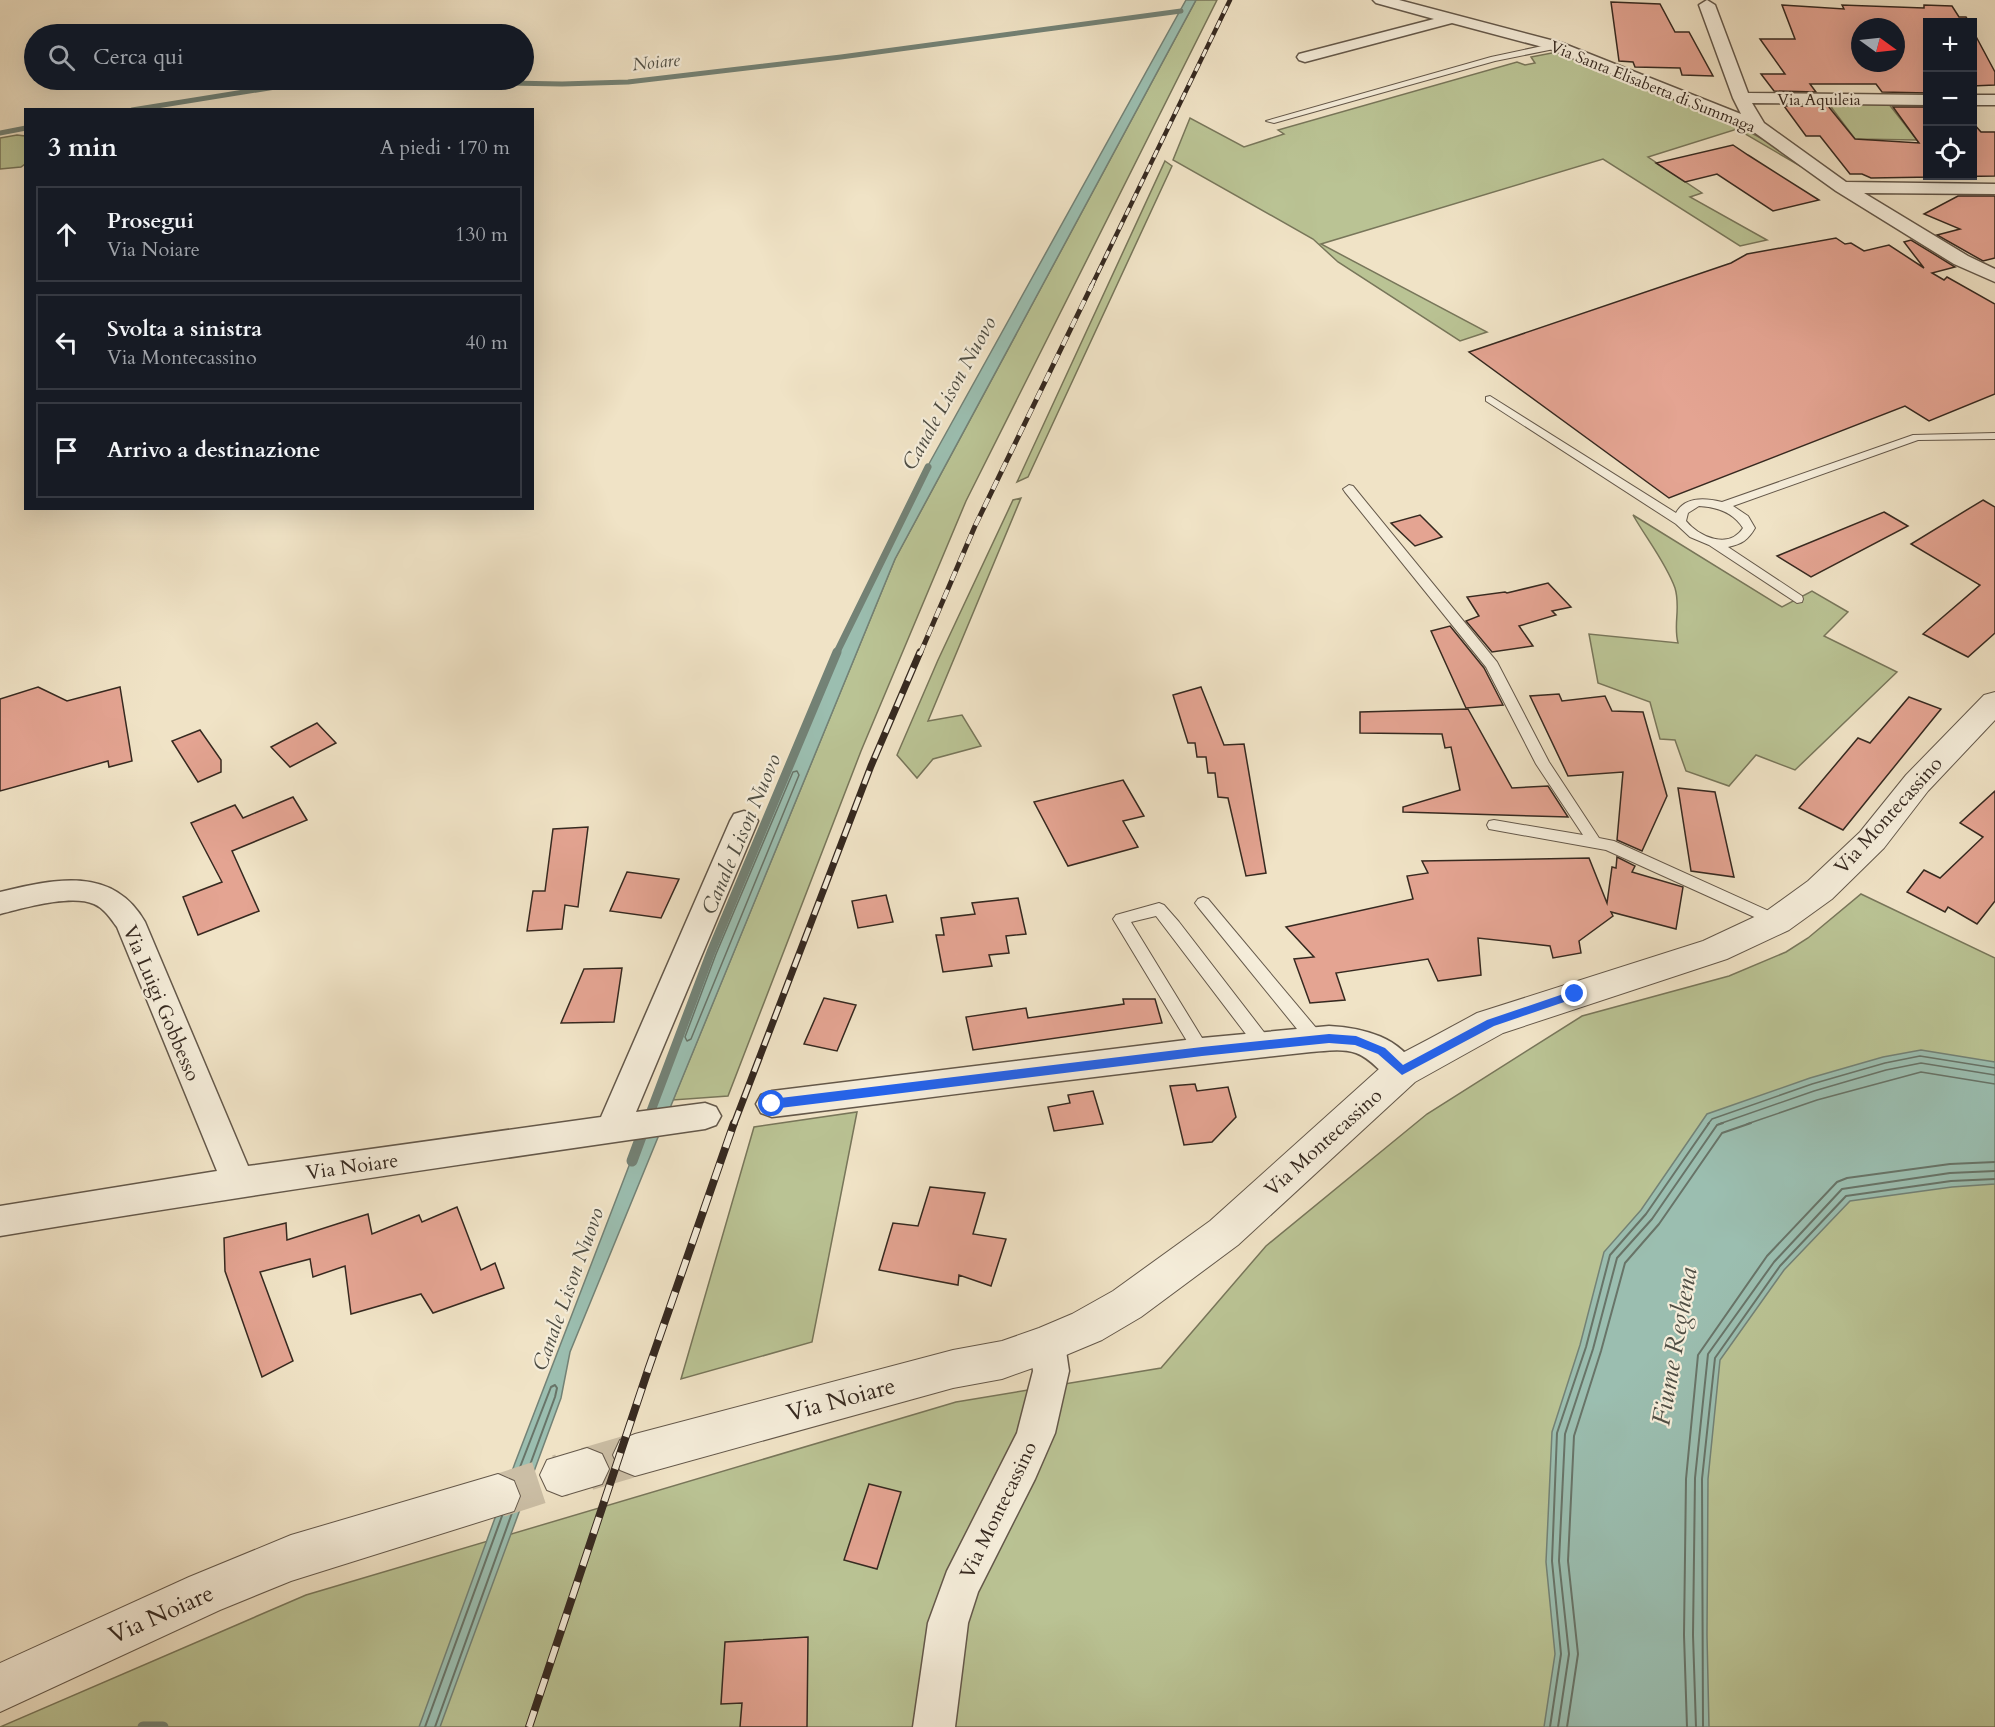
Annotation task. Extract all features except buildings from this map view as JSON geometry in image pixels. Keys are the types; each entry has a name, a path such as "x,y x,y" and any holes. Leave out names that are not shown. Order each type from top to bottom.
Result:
{"street":[{"name":"Via Santa Elisabetta di Summaga","path":"1381,0 1556,46 1756,126 1842,187 1961,260 1995,276"},
{"path":"1707,5 1741,98"},
{"path":"1305,57 1452,19"},
{"name":"Via Aquileia","path":"1756,126 1741,98 1923,100"},
{"path":"1977,100 1995,100"},
{"path":"1842,187 1995,189"},
{"name":"Via Montecassino","path":"934,1727 948,1623 961,1585 1022,1466 1036,1433 1051,1371 1047,1344 1087,1327 1127,1304 1224,1233 1402,1071 1490,1023 1715,950 1777,921 1820,890 1872,840 1917,783 1995,702"},
{"path":"619,1130 744,821"},
{"name":"Via Luigi Gobbesso","path":"0,903 60,891 102,895 116,905 129,922 238,1182"},
{"path":"772,1104 1202,1051 1316,1040 1356,1041 1382,1051 1402,1071"},
{"name":"Via Noiare","path":"0,1221 238,1182 619,1130 705,1116"},
{"name":"Via Noiare","path":"635,1455 953,1369 1002,1360 1047,1344"},
{"name":"Via Noiare","path":"0,1688 205,1593 291,1558 498,1496"}],"lane":[{"path":"1271,121 1494,59 1556,46"},
{"path":"1490,399 1680,522 1692,535 1713,542 1797,599"},
{"path":"1723,506 1917,436 1995,436"},
{"path":"1349,489 1492,665 1543,764 1594,842"},
{"path":"1680,522 1679,515 1683,509 1700,503 1723,506 1742,516 1749,528 1742,539 1734,542 1713,542"},
{"path":"1494,825 1609,845 1777,921"},
{"path":"1203,903 1316,1040"},
{"path":"1202,1051 1121,919 1159,909 1264,1045"}],"green space":[{"path":"1196,0 1217,0 966,501 861,751 728,1096 673,1100 895,559"},
{"path":"1557,52 1621,75 1715,115 1746,130 1804,164 1800,166 1737,129 1648,157 1702,193 1690,197 1767,240 1740,246 1603,159 1321,244 1487,332 1460,341 1338,262 1313,239 1173,160 1190,118 1244,147 1284,134 1278,130 1517,62 1525,65 1535,63 1531,57"},
{"path":"1828,103 1888,103 1917,140 1855,139"},
{"path":"24,136 24,165 0,169 0,138"},
{"path":"1165,161 1172,166 1028,477 1017,482"},
{"path":"1021,498 928,721 962,715 981,746 933,759 917,778 897,755 938,660 1013,500"},
{"path":"1633,515 1782,607 1812,591 1848,612 1824,636 1897,672 1795,770 1756,755 1729,786 1686,771 1675,740 1660,739 1650,702 1598,683 1589,634 1678,643 1675,588 1661,560"},
{"path":"1861,894 1995,958 1995,1727 0,1727 306,1595 956,1402 1161,1368 1266,1246 1427,1114 1582,1016 1729,976 1786,952 1808,938"},
{"path":"857,1112 812,1342 681,1379 754,1127"}],"water":[{"path":"1186,0 1196,0 895,559 570,1352 561,1398 440,1727 419,1727 515,1463 711,952 848,626 925,471"},
{"name":"Fiume Reghena","path":"1921,1050 1995,1062 1995,1184 1952,1187 1850,1201 1784,1270 1720,1360 1708,1479 1709,1727 1544,1727 1555,1654 1546,1562 1552,1432 1580,1345 1604,1252 1641,1210 1707,1114 1810,1078 1883,1057"}],"waterway":[{"name":"Noiare","path":"534,83 628,82 841,57 1181,11"},
{"name":"Noiare","path":"144,108 256,90"},
{"name":"Noiare","path":"0,133 24,128"},
{"name":"Canale Lison Nuovo","path":"836,654 928,467"},
{"name":"Canale Lison Nuovo","path":"646,1124 711,952 837,652"},
{"name":"Canale Lison Nuovo","path":"632,1161 646,1123"},
{"path":"143,1727 163,1727"}],"tunnel":[{"path":"587,1469 635,1455"},
{"path":"498,1496 562,1475"}],"railway":[{"path":"1091,287 1230,0"},
{"path":"920,654 975,526 1092,285"},
{"path":"734,1124 871,766 920,652"},
{"path":"529,1727 648,1370 734,1123"}],"route":[{"path":"772,1104 1202,1051 1329,1038 1356,1041 1382,1051 1402,1071 1490,1023 1575,994"}]}
